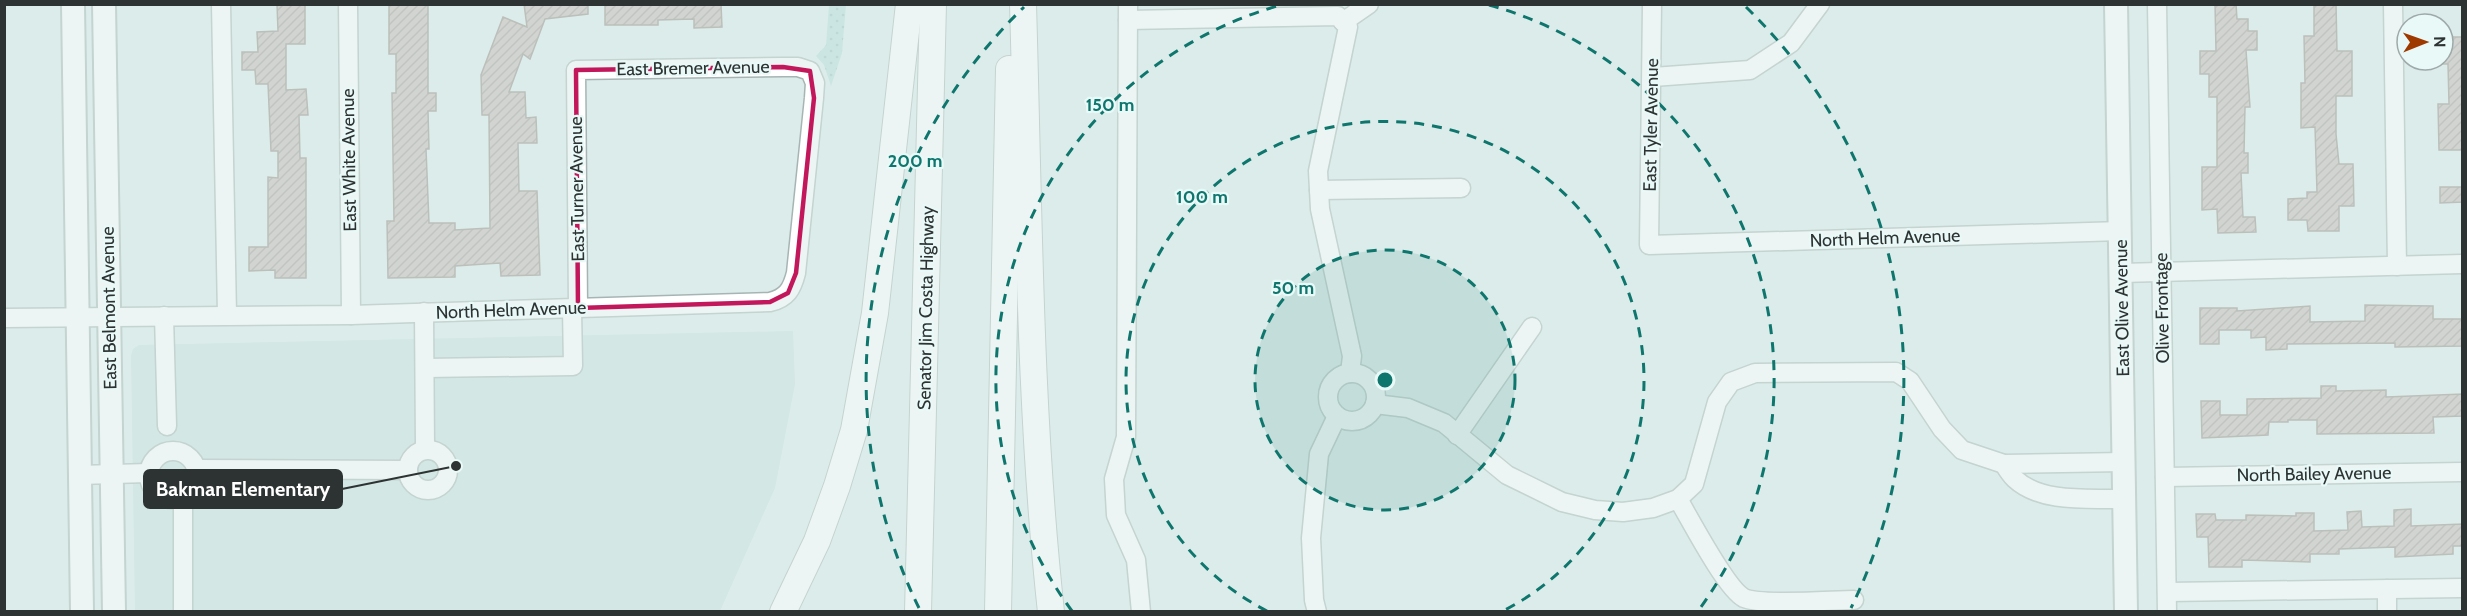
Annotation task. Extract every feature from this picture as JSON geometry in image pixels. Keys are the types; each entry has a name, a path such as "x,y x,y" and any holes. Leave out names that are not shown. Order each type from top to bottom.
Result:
{"highway":[{"path":"783,612 817,541 854,430 874,313 909,4"},
{"name":"Senator Jim Costa Highway","path":"918,612 933,4"},
{"path":"998,612 1010,4"},
{"path":"1023,4 1034,359 1040,480 1051,612"}],"main road":[{"name":"East Belmont Avenue","path":"73,4 82,612"},
{"name":"East Belmont Avenue","path":"104,4 114,612"},
{"name":"East Olive Avenue","path":"2116,4 2126,612"}],"street":[{"path":"221,4 227,315"},
{"name":"East White Avenue","path":"348,4 351,315"},
{"path":"1343,22 1369,4"},
{"name":"East Tyler Avenue","path":"1649,245 1653,77 1652,4"},
{"path":"1653,77 1750,70 1791,43 1820,4"},
{"name":"Olive Frontage","path":"2157,4 2167,612"},
{"path":"2393,4 2397,266"},
{"path":"1141,612 1136,560 1116,515 1114,479 1126,437 1128,12 1338,16 1348,27 1318,171 1320,209 1353,356 1350,373"},
{"name":"East Bremer Avenue","path":"576,70 798,67 810,71"},
{"name":"East Turner Avenue","path":"424,368 573,366 576,70"},
{"name":"North Helm Avenue","path":"4,318 351,315 780,300 788,293 796,273 814,98 815,83 810,71"},
{"path":"1319,190 1461,188"},
{"name":"North Helm Avenue","path":"1649,245 2121,231"},
{"path":"2122,273 2463,264"},
{"path":"424,312 425,449"},
{"path":"164,316 167,426"},
{"path":"1457,435 1532,327"},
{"path":"1375,404 1408,408 1444,423 1507,475 1562,502 1595,510 1623,512 1653,508 1678,499 1694,484 1717,402 1731,382 1755,373 1896,372 1910,381 1942,429 1962,450 2004,464 2124,462"},
{"path":"1350,373 1365,376 1371,382 1377,396 1375,404 1366,417 1351,421 1336,416 1331,410 1328,394 1335,380 1350,373"},
{"path":"1317,612 1314,600 1311,538 1319,454 1336,416"},
{"path":"425,449 432,449 444,456 449,469 445,482 434,489 420,489 411,480 408,470 414,455 425,449"},
{"path":"167,452 182,452 193,462 196,469 195,486 183,497 175,499 159,495 153,489 148,473 154,459 167,452"},
{"path":"2004,464 2015,479 2028,488 2044,494 2078,498 2125,499"},
{"path":"196,469 408,470"},
{"name":"North Bailey Avenue","path":"2165,477 2463,472"},
{"path":"80,475 148,473"},
{"path":"183,497 183,612"},
{"path":"1678,499 1728,582 1744,598 1776,602 1854,600"},
{"path":"2167,592 2463,588"},
{"path":"2387,589 2388,612"}],"highlighted area":[{"path":"783,67 810,71 814,98 796,273 788,293 770,302 578,308 576,70"}],"shaded area":[{"path":"829,5 846,5 842,53 831,86 824,65 816,56 826,45"},
{"path":"793,331 795,384 775,488 720,611 135,612 131,356 133,349 139,345"}],"building":[{"path":"277,4 305,4 305,44 286,44 286,90 306,89 308,115 299,115 300,158 306,158 306,278 275,278 275,270 249,271 249,247 268,247 268,177 278,178 278,151 271,151 268,84 256,84 255,70 242,70 242,52 258,52 257,32 278,31"},
{"path":"389,4 428,4 428,93 436,93 436,111 428,111 429,149 426,149 429,223 455,223 455,230 490,228 489,115 482,115 481,75 503,17 527,27 524,4 588,4 588,14 545,19 530,59 523,54 509,92 525,92 526,118 536,117 537,143 518,143 519,191 537,191 540,275 501,276 500,263 455,266 455,277 388,278 387,221 394,221 392,93 396,93 396,54 389,54"},
{"path":"605,4 721,4 722,27 694,28 694,19 658,20 658,25 605,25"},
{"path":"2215,4 2236,4 2237,19 2248,19 2248,31 2257,31 2257,50 2246,50 2250,107 2245,107 2244,153 2248,153 2248,173 2241,173 2243,217 2255,217 2256,232 2218,233 2217,209 2202,210 2202,167 2217,167 2217,97 2209,97 2209,74 2200,74 2200,51 2216,51"},
{"path":"2314,4 2336,4 2337,51 2352,51 2352,96 2336,96 2336,134 2339,164 2353,164 2354,206 2339,206 2339,231 2308,231 2307,220 2288,220 2288,199 2307,198 2307,192 2317,192 2315,127 2301,128 2301,83 2305,83 2304,36 2314,36"},
{"path":"2455,37 2463,37 2463,150 2439,150 2438,104 2449,104 2448,72 2455,72"},
{"path":"2440,187 2463,187 2463,202 2440,203"},
{"path":"2365,305 2433,306 2433,319 2463,319 2463,346 2395,347 2395,343 2287,344 2287,349 2266,350 2266,337 2251,338 2251,330 2219,330 2219,344 2200,344 2200,308 2237,308 2237,311 2310,306 2310,322 2365,321"},
{"path":"2321,386 2336,386 2336,391 2386,390 2386,397 2463,394 2463,416 2433,417 2434,433 2317,434 2317,420 2288,420 2288,422 2269,422 2268,435 2202,438 2201,401 2220,401 2220,415 2247,415 2247,399 2321,398"},
{"path":"2411,509 2411,526 2463,524 2463,546 2453,546 2453,554 2395,557 2395,547 2339,549 2339,554 2310,554 2310,562 2242,560 2242,567 2209,567 2208,537 2197,537 2196,514 2215,514 2216,520 2246,520 2246,515 2296,516 2296,513 2314,513 2314,531 2348,530 2347,512 2361,511 2362,527 2394,526 2394,510"}],"place":[{"name":"Bakman Elementary","path":"456,466"}]}
